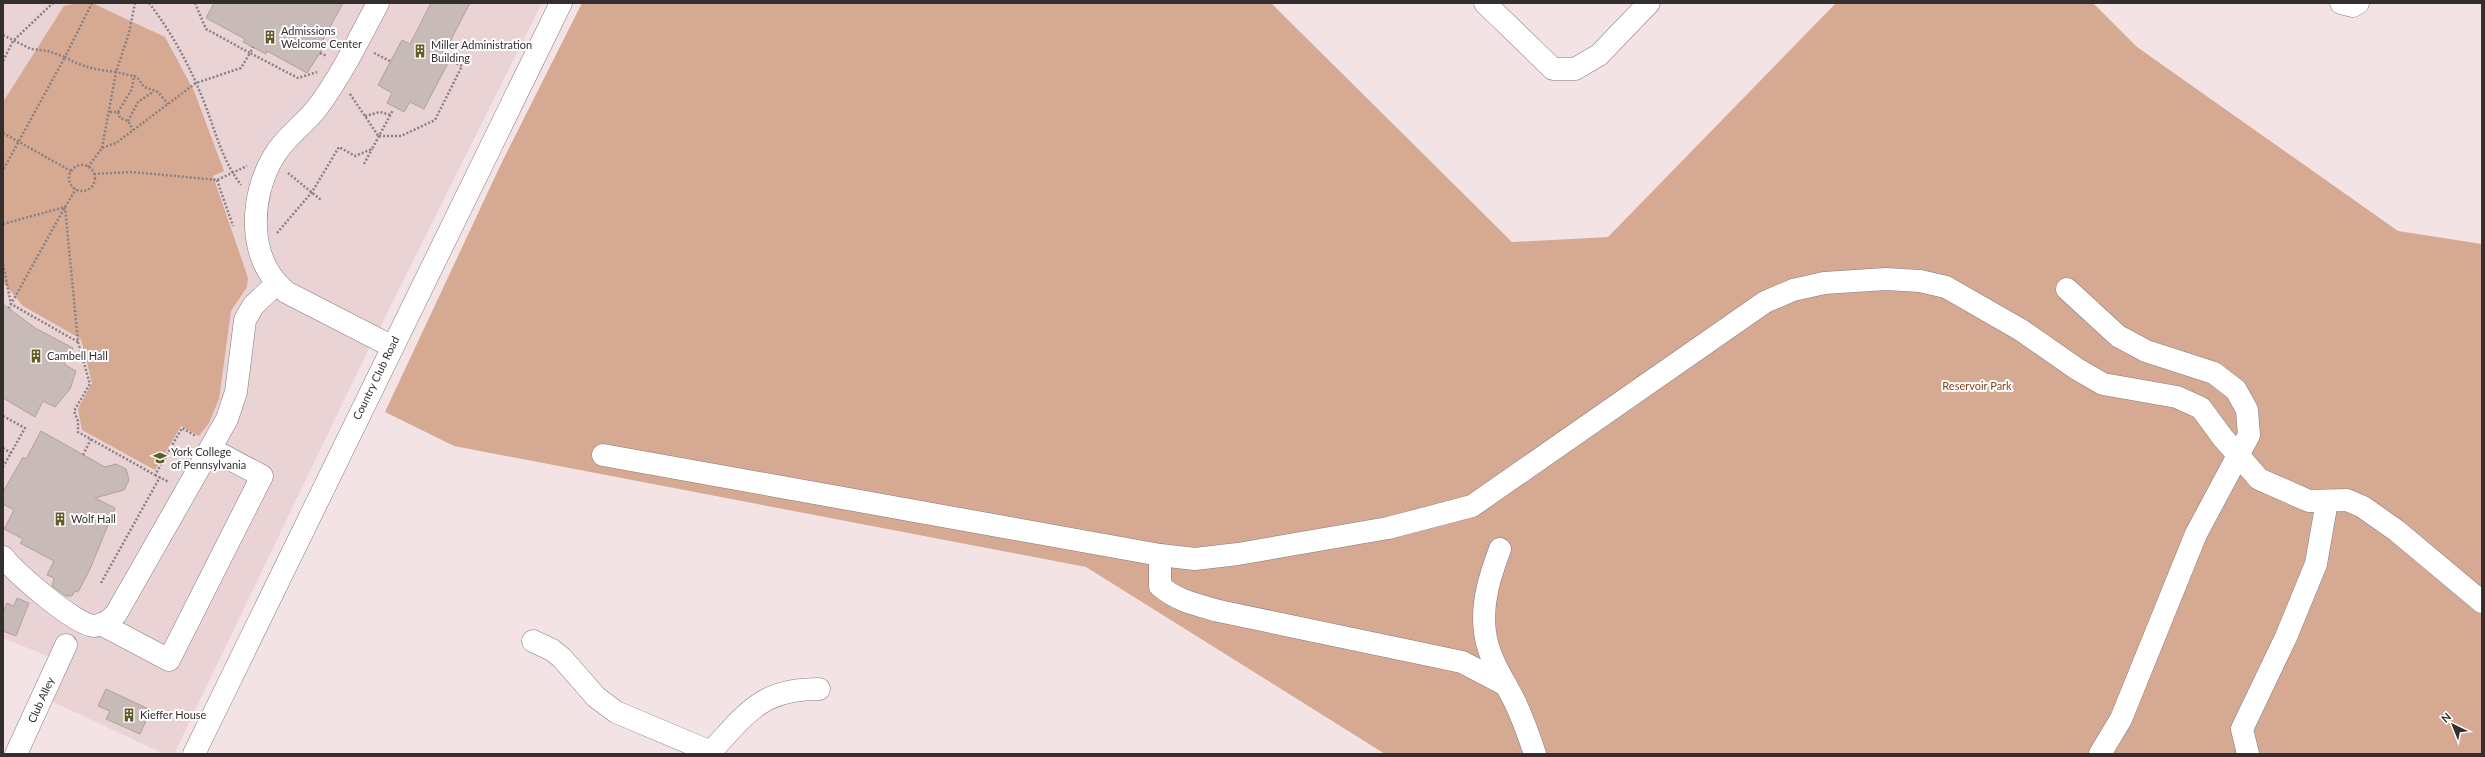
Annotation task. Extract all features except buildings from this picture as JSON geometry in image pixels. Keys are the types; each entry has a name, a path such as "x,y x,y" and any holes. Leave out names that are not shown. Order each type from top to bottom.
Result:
{"main road":[{"path":"378,3 317,109 281,146 266,174 257,208 257,245 265,267 276,284 286,292 391,346"},
{"name":"Country Club Road","path":"194,754 391,346 561,3"},
{"path":"1485,3 1553,69 1575,69 1599,56 1650,3"},
{"path":"2341,3 2353,6 2358,3"},
{"path":"603,455 1195,560 1388,528 1472,506 1765,302 1793,290 1824,283 1886,279 1920,280 1946,288 1971,300 2021,330 2077,369 2103,384 2176,397 2201,408 2259,479 2309,501 2347,500 2363,507 2397,531 2482,602"},
{"path":"101,624 116,614 205,443 227,419 236,392 245,320 253,306 276,284"},
{"path":"2067,289 2118,336 2146,351 2214,373 2236,390 2248,410 2249,435 2196,534 2121,719 2100,754"},
{"path":"3,557 16,573 74,617 89,624 101,624 169,660 262,476 205,443"},
{"path":"2248,754 2242,729 2286,637 2316,564 2327,501"},
{"path":"1500,549 1489,578 1484,604 1485,633 1494,663 1526,727 1535,754"},
{"path":"1160,555 1160,586 1171,595 1189,603 1219,611 1462,662 1506,685"},
{"path":"533,641 552,650 562,658 596,697 616,712 711,753 740,719 759,702 777,694 798,689 819,689"},
{"name":"Club Alley","path":"16,754 66,645"}],"path":[{"path":"3,61 13,41 53,3"},
{"path":"3,170 65,57 92,3"},
{"path":"88,167 102,148 110,112 116,72 129,33 135,3"},
{"path":"149,3 172,36 196,83 222,155 232,173 243,187"},
{"path":"195,3 206,29 298,78 319,72"},
{"path":"3,35 31,49 48,51 65,57 76,64 94,69 134,75 144,87 154,92 158,92 168,104"},
{"path":"102,148 116,143 196,83 241,68 253,47"},
{"path":"370,51 390,61"},
{"path":"379,137 401,136 435,120 462,66 444,57 443,60"},
{"path":"133,130 128,121 120,118 118,112 132,89 134,75"},
{"path":"128,121 138,102 154,92"},
{"path":"352,97 379,137"},
{"path":"364,164 393,110"},
{"path":"110,112 118,112"},
{"path":"365,116 380,112 390,115"},
{"path":"3,133 70,171"},
{"path":"274,236 312,192 339,147 355,156 372,149"},
{"path":"94,174 132,172 217,180 250,164"},
{"path":"76,166 88,167 94,174 91,186 84,190 76,189 69,179 70,171 76,166"},
{"path":"284,170 321,200"},
{"path":"217,180 233,226"},
{"path":"9,308 76,189"},
{"path":"3,224 66,207"},
{"path":"66,207 78,342 90,384 74,411 78,421 78,432 173,484"},
{"path":"3,264 11,304 78,342"},
{"path":"3,416 25,428 3,467"},
{"path":"155,475 182,428 205,443"},
{"path":"83,455 91,439"},
{"path":"3,448 11,453"},
{"path":"101,583 160,477"}],"shaded area":[{"name":"York College of Pennsylvania","path":"3,3 542,3 360,367 174,754 164,754 34,693 50,657 3,638"}],"green space":[{"path":"78,3 92,3 165,37 194,91 224,171 213,176 248,278 247,287 231,311 219,399 209,423 199,436 181,426 155,470 82,430 78,409 92,383 81,339 23,306 3,282 3,102 64,6"},
{"name":"Reservoir Park","path":"582,3 1271,3 1512,242 1608,237 1836,3 2093,3 2137,47 2398,231 2482,244 2482,754 1385,754 1086,567 454,446 385,412 502,162"}],"place":[{"name":"Admissions Welcome Center","path":"270,37"},
{"name":"Miller Administration Building","path":"420,51"},
{"name":"Cambell Hall","path":"36,356"},
{"name":"York College of Pennsylvania","path":"160,458"},
{"name":"Wolf Hall","path":"60,519"},
{"name":"Kieffer House","path":"129,715"}]}
